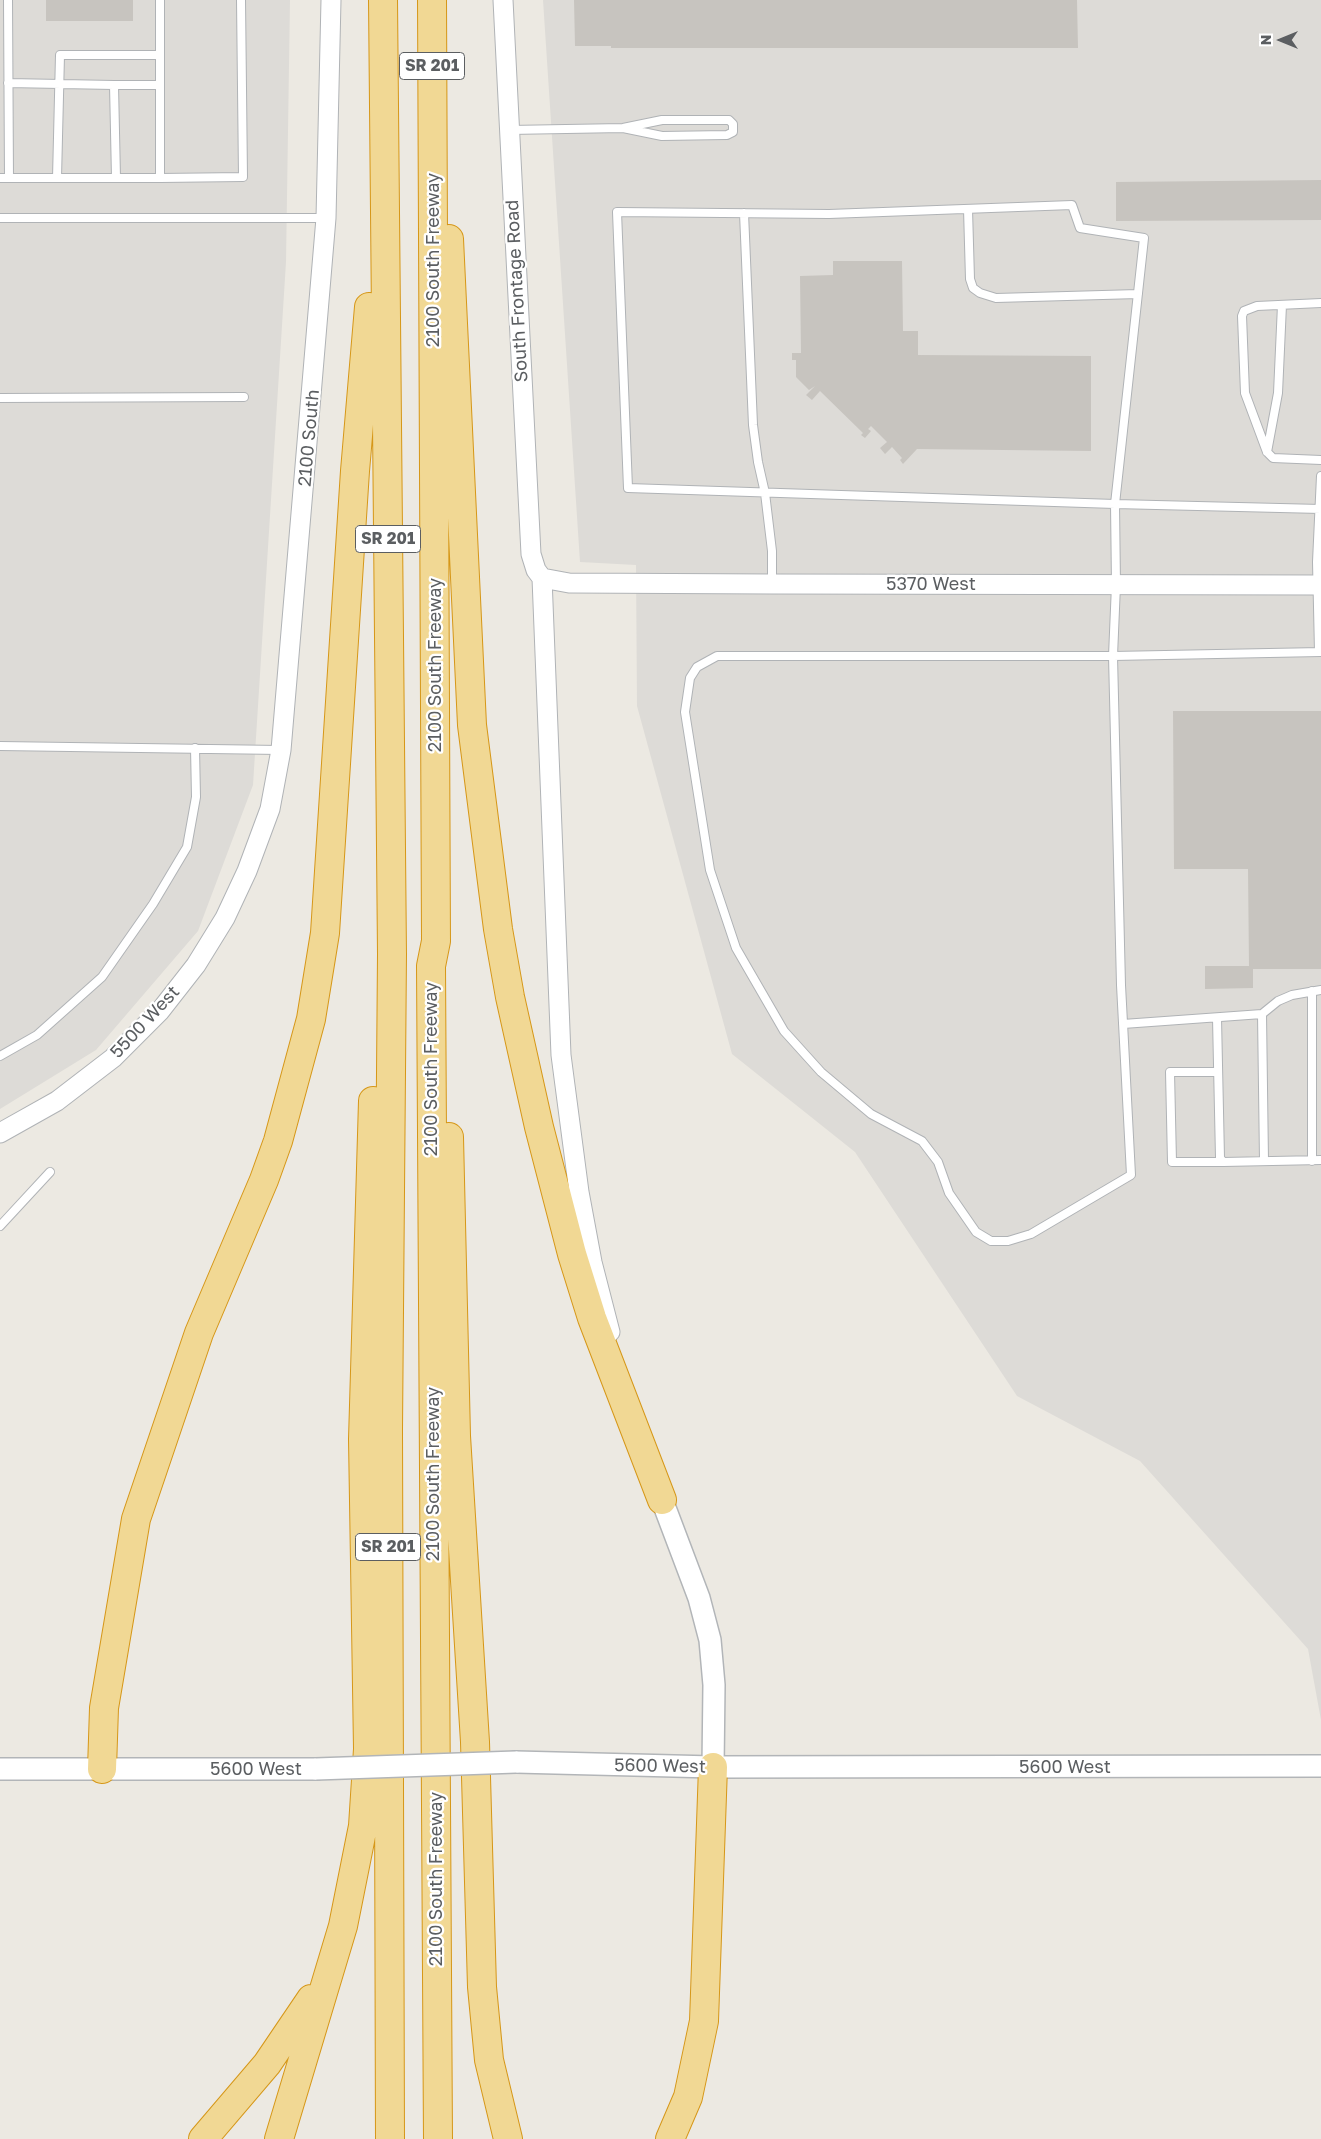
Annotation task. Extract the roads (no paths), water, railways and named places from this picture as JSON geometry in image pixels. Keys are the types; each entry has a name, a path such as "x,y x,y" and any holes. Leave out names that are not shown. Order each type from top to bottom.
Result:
{"highway":[{"name":"SR 201","path":"382,0 392,954 388,1429 390,2139"},
{"name":"2100 South Freeway","path":"432,0 436,941 431,966 438,2139"},
{"path":"102,1769 104,1708 136,1519 199,1333 264,1180 278,1141 301,1061 319,976 325,934 355,471 383,124"},
{"path":"432,131 444,180 453,284 463,579 472,725 498,929 554,1191 572,1254 592,1318 662,1500"},
{"path":"436,941 452,1186 456,1436 473,1713 482,1987 489,2060 508,2139"},
{"path":"279,2139 351,1893 363,1826 368,1749 363,1439 374,1022 392,954"},
{"path":"670,2139 688,2097 704,2021 713,1767"},
{"path":"203,2139 243,2095 291,2030 313,1995 332,1955"}],"main road":[{"path":"662,1500 699,1598 710,1640 714,1685 713,1767"},
{"name":"5600 West","path":"0,1769 316,1769 516,1762 713,1767 1321,1766"}],"street":[{"name":"2100 South","path":"248,871 270,809 281,750 326,218 331,0"},
{"name":"South Frontage Road","path":"503,0 531,554 536,570 542,578"},
{"name":"5370 West","path":"542,578 569,582 772,584 1319,585"},
{"path":"542,578 556,966 561,1055 568,1123 584,1223 604,1309 662,1500"},
{"name":"5500 West","path":"0,1133 58,1101 113,1058 160,1012 206,950 225,918 248,871"}],"lane":[{"path":"8,0 9,178"},
{"path":"160,0 160,178"},
{"path":"0,178 243,177 241,0"},
{"path":"57,178 60,55 160,55"},
{"path":"8,83 160,85"},
{"path":"114,85 116,178"},
{"path":"509,130 623,128 662,120 729,120 733,124 733,132 727,135 662,136 623,128"},
{"path":"1320,509 1116,504 628,488 617,212 829,214 1072,205 1080,228 1144,238 1116,504 1116,584 1113,656 1123,1024 1131,1175 1031,1234 1008,1241 991,1241 976,1232 949,1193 938,1162 922,1141 871,1114 821,1072 784,1031 736,948 710,870 685,712 690,678 697,667 717,656 1113,656 1320,652 1321,476"},
{"path":"968,209 970,279 973,288 980,294 996,298 1138,294"},
{"path":"744,213 753,425 758,462 765,493 772,551 772,584"},
{"path":"0,218 326,218"},
{"path":"1321,303 1250,308 1244,311 1242,316 1244,393 1267,452 1273,458 1321,460"},
{"path":"1267,452 1278,393 1282,305"},
{"path":"0,398 244,397"},
{"path":"0,746 281,750"},
{"path":"0,1056 37,1035 102,978 153,904 187,847 196,797 195,748"},
{"path":"1123,1024 1262,1014 1278,1001 1321,990"},
{"path":"1312,991 1312,1161"},
{"path":"1262,1014 1264,1161"},
{"path":"1218,1018 1218,1149 1220,1158 1224,1162"},
{"path":"1218,1072 1170,1072 1172,1162 1321,1160"},
{"path":"0,1226 50,1172"}]}
